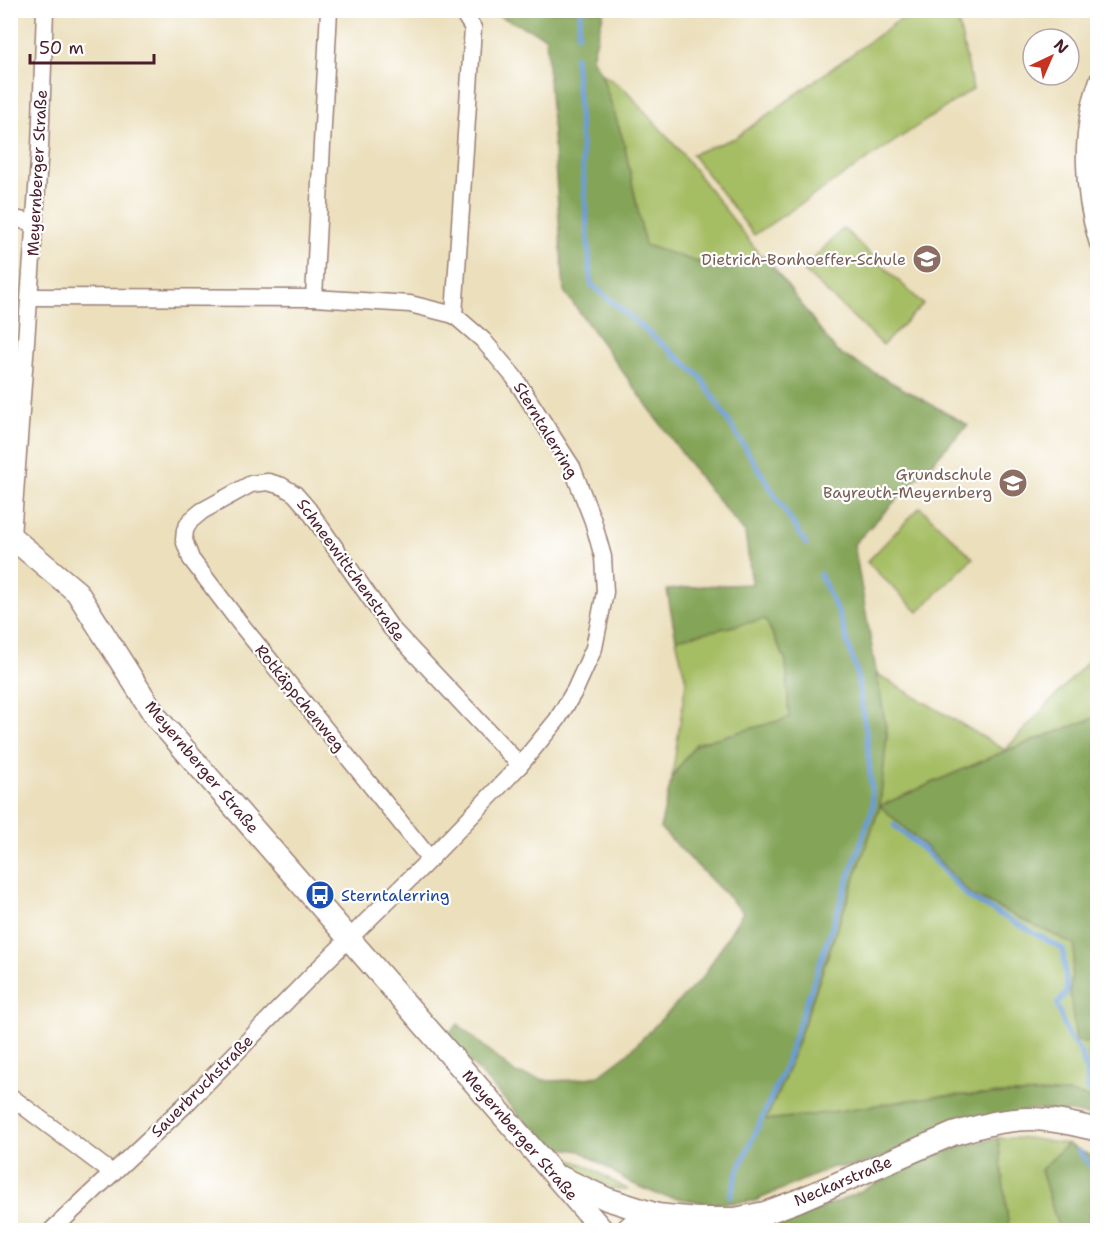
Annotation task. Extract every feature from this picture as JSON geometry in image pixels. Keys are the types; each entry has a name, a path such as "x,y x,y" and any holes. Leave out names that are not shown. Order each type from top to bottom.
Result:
{"street":[{"name":"Meyernberger Straße","path":"45,10 40,147 11,536 77,592 156,717 602,1230"},
{"path":"314,298 329,10"},
{"path":"454,315 473,28 464,14 455,10"},
{"path":"1098,80 1088,122 1085,188 1098,244"},
{"path":"10,218 35,223"},
{"name":"Sterntalerring","path":"30,297 314,298 410,304 454,315 483,340 514,377 572,467 593,521 603,557 605,592 594,648 557,720 520,765 350,939"},
{"name":"Schneewittchenstraße","path":"185,530 190,521 202,511 251,484 268,482 282,486 295,494 391,628 520,765"},
{"name":"Rotkäppchenweg","path":"185,530 184,540 191,559 430,859"},
{"name":"Sauerbruchstraße","path":"52,1230 185,1105 350,939"},
{"path":"10,1096 112,1173"},
{"name":"Neckarstraße","path":"555,1175 607,1199 657,1215 697,1219 735,1219 765,1213 825,1190 952,1134 978,1126 1029,1119 1047,1120 1098,1130"},
{"path":"627,1230 636,1222 657,1215"}],"green space":[{"path":"488,11 604,11 592,58 601,73 624,143 645,245 703,264 765,256 837,352 968,425 854,544 887,734 880,806 786,1075 766,1120 937,1096 1052,1093 1070,1093 1097,1100 1097,1118 1071,1112 1032,1109 852,1167 833,1167 755,1201 712,1204 659,1195 631,1183 581,1151 561,1148 556,1153 446,1036 458,1024 515,1073 549,1081 598,1076 627,1054 703,977 743,912 660,828 672,777 696,744 789,718 786,661 765,619 676,639 667,590 752,584 745,533 705,485 564,291 546,37"},
{"path":"912,11 956,11 973,89 754,235 692,154 735,138"},
{"path":"601,73 626,90 680,151 761,256 703,264 645,245 624,143"},
{"path":"843,228 923,304 883,345 803,270"},
{"path":"920,507 973,558 918,612 867,562"},
{"path":"765,619 786,661 789,718 696,744 672,777 686,681 676,639"},
{"path":"1097,652 1097,717 1005,751 880,806 887,734 877,674 1005,750"},
{"path":"1097,717 1097,1044 1076,1041 1070,992 1075,945 970,894 928,849 880,806 1005,751"},
{"path":"880,806 928,849 970,894 1075,945 1070,992 1076,1041 1097,1044 1097,1100 1070,1093 937,1096 765,1120 786,1075"},
{"path":"998,1138 1027,1138 1067,1144 1041,1170 1059,1230 1009,1230"},
{"path":"998,1138 1009,1230 758,1230 840,1201 916,1164 960,1146"},
{"path":"1067,1144 1097,1159 1097,1216 1088,1214 1095,1230 1059,1230 1041,1170"},
{"path":"569,1159 587,1166 628,1190 613,1189 562,1160"}],"water":[{"path":"1097,1049 1097,1088 1091,1077 1089,1055"}],"waterway":[{"path":"578,35 581,10"},
{"path":"575,56 591,284 700,376 806,544"},
{"path":"730,1197 738,1171 783,1071 873,807 867,738 856,669 839,615 820,574"},
{"path":"894,825 925,851 968,897 1063,949 1067,992 1057,1004 1068,1036 1080,1051 1087,1073 1087,1090"},
{"path":"1079,1151 1098,1176"}],"place":[{"name":"Dietrich-Bonhoeffer-Schule","path":"927,259"},
{"name":"Grundschule Bayreuth-Meyernberg","path":"1013,483"},
{"name":"Sterntalerring","path":"320,895"}]}
